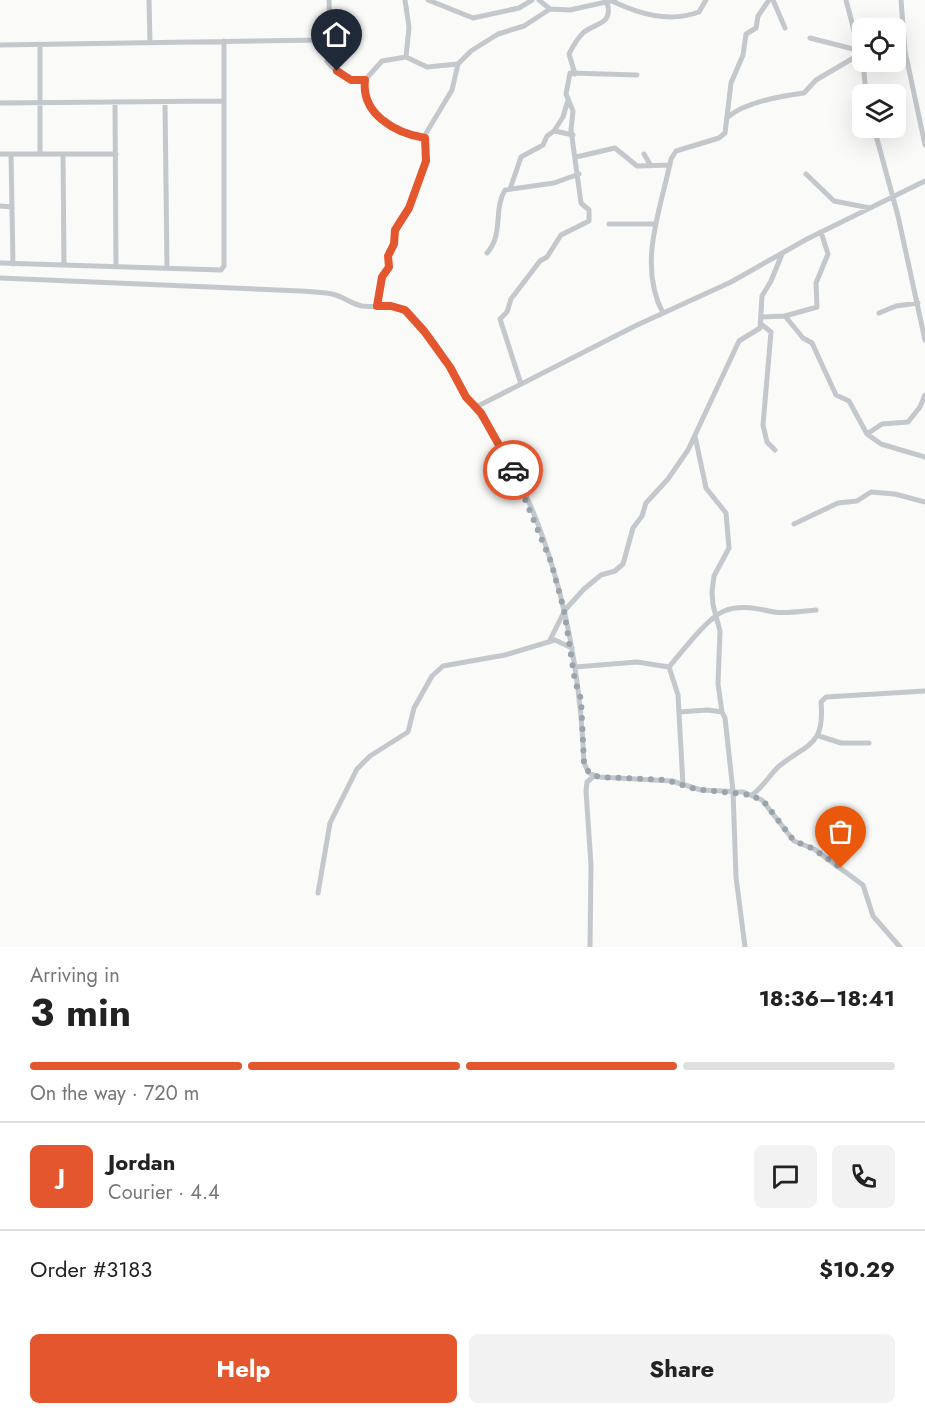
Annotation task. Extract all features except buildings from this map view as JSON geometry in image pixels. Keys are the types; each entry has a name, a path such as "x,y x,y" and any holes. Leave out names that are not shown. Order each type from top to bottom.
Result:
{"street":[{"path":"149,0 150,42"},
{"path":"0,45 327,38 330,34 328,0"},
{"path":"405,0 409,27 406,57"},
{"path":"428,0 473,18 519,8 532,0"},
{"path":"539,0 550,9 564,11 611,1 649,15 675,17 699,12 706,0"},
{"path":"663,313 656,300 649,267 670,165 676,151 723,136 728,117 731,83 743,55 744,38 756,28 758,16 771,0 784,28"},
{"path":"846,0 852,21"},
{"path":"901,0 905,51 925,145"},
{"path":"575,74 569,54 585,32 601,26 608,15 611,1"},
{"path":"377,306 382,277 389,267 388,256 394,244 395,230 409,208 426,161 425,138 452,90 458,64 471,51 498,34 524,26 550,9"},
{"path":"810,38 852,50"},
{"path":"0,263 217,270 224,266 224,41"},
{"path":"40,45 40,154"},
{"path":"425,138 391,127 381,119 366,100 365,80 382,61 406,57 427,67 458,64"},
{"path":"728,117 737,109 768,102 779,96 804,93 816,80 852,58"},
{"path":"327,61 333,69 351,80 365,80"},
{"path":"521,384 500,319 507,312 511,299 540,261 548,257 561,235 589,221 590,210 581,203 573,135 573,111 566,93 570,73 637,75"},
{"path":"510,189 521,157 543,145 547,136 555,131 563,117 568,100"},
{"path":"0,103 224,101"},
{"path":"165,102 167,268"},
{"path":"115,103 116,267"},
{"path":"555,131 573,135"},
{"path":"877,138 918,303 925,340"},
{"path":"576,157 615,148 636,166 670,165"},
{"path":"0,154 116,154"},
{"path":"11,154 13,264"},
{"path":"63,154 64,265"},
{"path":"644,154 651,166"},
{"path":"487,253 496,242 503,193 510,189 554,183 579,174"},
{"path":"806,174 829,199 841,204 870,208"},
{"path":"476,407 663,313 731,282 821,232 925,181"},
{"path":"0,206 12,207"},
{"path":"609,224 657,224"},
{"path":"761,317 785,316 817,307 816,283 828,254 821,232"},
{"path":"549,642 564,610 601,575 615,571 623,564 633,528 642,516 646,503 668,479 695,436 704,411 739,341 758,330 761,324 762,296 771,281 782,253"},
{"path":"0,278 301,291 333,294 362,306 391,306 408,313 438,349 466,397 476,407 497,441 523,492 551,562 564,610 581,699 584,763 594,776"},
{"path":"879,313 896,306 918,303"},
{"path":"785,316 803,338 812,344 836,395 849,401 867,434 881,444 925,457"},
{"path":"761,324 771,332 763,425 766,442 775,450"},
{"path":"867,434 882,424 908,422 920,407 925,395"},
{"path":"695,436 706,488 726,513 729,548 713,578 712,605 720,631 718,684 725,718 733,791 736,877 745,947"},
{"path":"794,524 838,503 857,501 871,492 895,494 925,502"},
{"path":"669,667 691,640 723,611 763,607 775,612 816,610"},
{"path":"318,893 330,823 357,769 370,756 408,732 414,708 438,669 448,664 505,655 558,640 572,648"},
{"path":"574,667 637,662 669,667"},
{"path":"669,667 678,695 683,785"},
{"path":"752,795 765,786 777,769 805,750 819,736 823,720 821,702 826,697 925,691"},
{"path":"679,712 708,710 722,712"},
{"path":"819,736 841,743 869,743"},
{"path":"590,947 591,865 586,791 587,782 594,776 667,780 701,790 733,791 752,795 765,803 794,841 814,849 863,885 873,916 900,947"}],"way so far":[{"path":"513,470 551,562 564,610 572,648 575,681 581,699 584,763 589,773 608,778 667,780 695,789 743,792 752,795 762,800 776,815 794,841 812,848 841,868"}],"route":[{"path":"337,71 351,80 365,80 366,100 388,126 425,138 428,156 409,208 395,230 394,244 388,256 389,267 382,277 377,306 391,306 405,310 424,331 450,367 466,397 481,413 513,470"}]}
